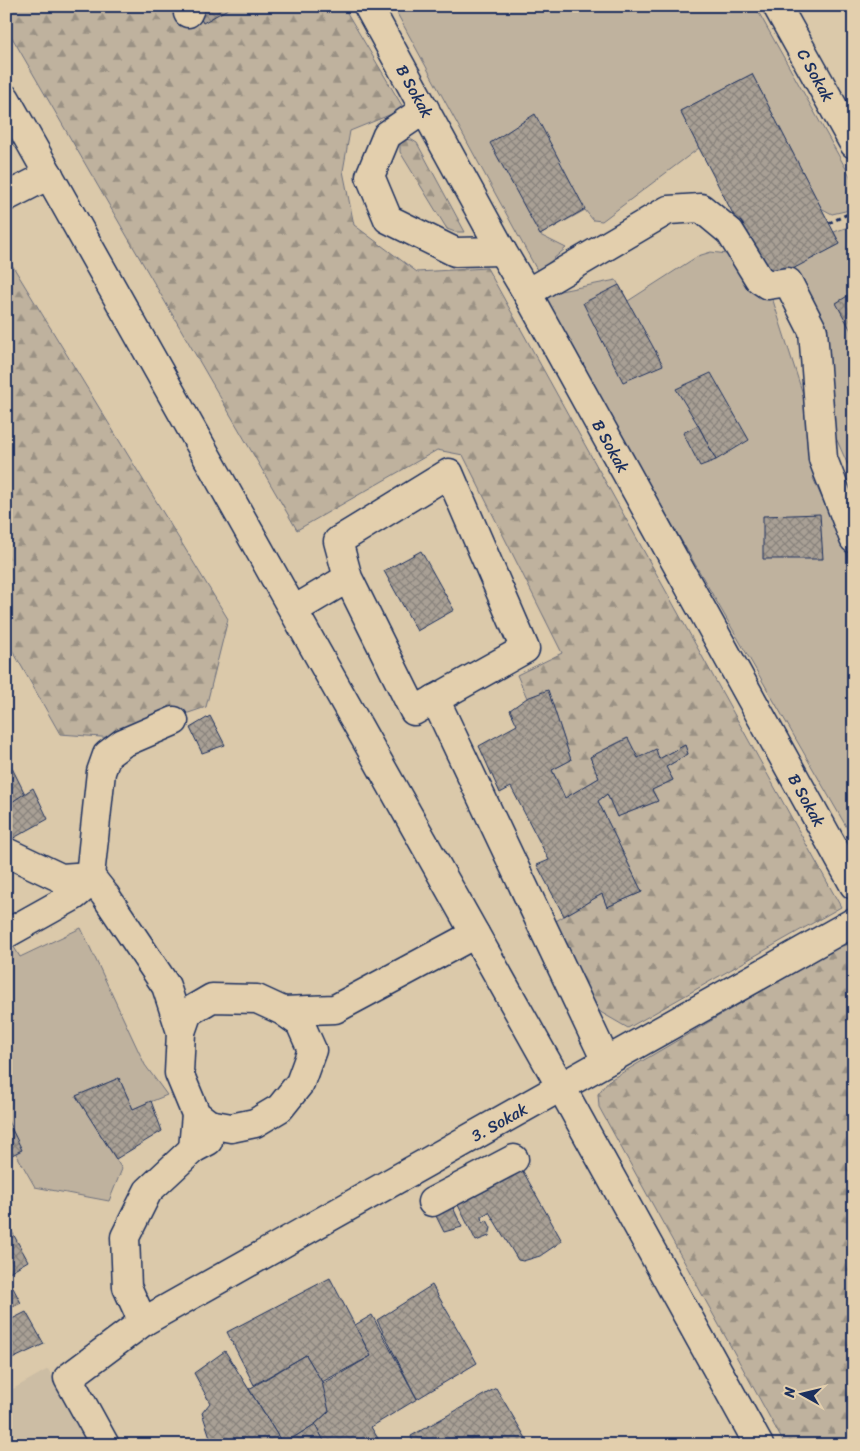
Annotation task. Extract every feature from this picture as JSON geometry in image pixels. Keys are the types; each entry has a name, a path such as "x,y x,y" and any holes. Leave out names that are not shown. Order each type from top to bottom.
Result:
{"street":[{"name":"B Sokak","path":"368,6 854,885"},
{"name":"C Sokak","path":"778,6 854,144"},
{"path":"6,99 561,1087 759,1445"},
{"path":"426,109 387,135 370,176 388,219 455,252 502,251"},
{"path":"6,197 49,176"},
{"path":"527,293 668,210 701,208 730,232 759,279 768,285 788,282 814,331 823,459 854,539"},
{"path":"449,473 525,649 414,711 348,578 338,541 449,473"},
{"path":"294,610 348,578"},
{"path":"435,700 606,1061"},
{"path":"6,934 74,896 86,886 90,876 101,772 108,755 123,743 174,721"},
{"path":"6,852 61,878 90,876"},
{"path":"90,876 105,895 166,986 181,1032"},
{"name":"3. Sokak","path":"105,1445 68,1378 143,1322 854,922"},
{"path":"283,1011 335,1009 475,934"},
{"path":"166,986 212,998 257,999 283,1011 300,1023 312,1050"},
{"path":"193,1149 196,1114 179,1073 181,1032 188,1012 212,998"},
{"path":"143,1322 127,1286 125,1238 148,1191 193,1149 231,1128 255,1123 280,1108 300,1082 312,1050 335,1009"},
{"path":"196,1114 209,1124 231,1128"},
{"path":"463,1142 480,1176"},
{"path":"432,1202 514,1159"}],"path":[{"path":"829,223 854,211"}],"shaded area":[{"path":"48,1369 90,1445 6,1445 6,1393"}],"green space":[{"path":"6,6 343,6 404,109 350,131 343,171 354,225 417,272 487,268 841,907 628,1028 602,1013 577,994 554,922 602,894 607,907 642,892 598,801 607,794 617,817 658,801 652,790 673,780 666,767 688,754 685,745 659,759 638,758 627,738 590,757 599,778 565,798 552,770 571,760 548,691 527,698 517,675 562,653 463,455 437,450 297,530 6,27"},
{"path":"393,6 755,6 854,183 854,209 832,214 821,208 752,74 680,111 699,148 602,221 593,220 585,210 540,235 566,248 538,272"},
{"path":"405,139 417,143 465,232 455,232 447,229 400,152 400,144"},
{"path":"854,225 854,459 847,463 832,429 828,384 828,337 789,270 840,244 834,232"},
{"path":"711,252 735,255 768,285 826,466 813,478 854,570 854,840 540,295 616,280 628,301 698,256"},
{"path":"6,255 228,619 206,707 115,738 60,734 6,639"},
{"path":"81,928 145,1065 167,1095 133,1109 119,1078 76,1096 122,1169 109,1201 35,1187 6,1136 6,934 20,957"},
{"path":"854,937 854,1445 785,1445 599,1107 598,1094 608,1081"}],"building":[{"path":"199,6 233,6 203,23 195,8"},
{"path":"752,74 840,244 768,282 680,111"},
{"path":"535,114 585,209 540,235 490,143"},
{"path":"619,285 663,365 623,382 583,303"},
{"path":"854,292 854,336 836,303"},
{"path":"711,373 749,440 716,460 676,389"},
{"path":"698,425 716,460 700,466 683,433"},
{"path":"854,459 854,474 847,463"},
{"path":"820,514 823,559 763,559 763,516"},
{"path":"421,551 454,610 417,631 384,571"},
{"path":"548,690 571,760 552,770 565,798 599,778 590,757 628,738 638,758 656,749 659,759 685,745 688,754 666,767 673,780 652,790 658,801 617,817 607,794 598,801 642,892 607,907 602,894 564,916 537,865 549,860 511,787 500,793 479,746 517,725 510,710 527,698"},
{"path":"210,716 225,745 202,753 190,728"},
{"path":"10,764 25,794 6,806 6,765"},
{"path":"33,788 48,819 10,840 6,833 6,806"},
{"path":"119,1078 133,1109 151,1101 162,1131 116,1159 76,1096"},
{"path":"6,1117 22,1150 6,1158"},
{"path":"520,1166 562,1241 540,1256 523,1261 518,1260 489,1212 482,1216 483,1223 487,1220 491,1228 489,1236 476,1241 456,1201"},
{"path":"450,1201 462,1227 444,1232 433,1210"},
{"path":"6,1221 28,1261 6,1274"},
{"path":"330,1278 371,1356 322,1382 306,1355 254,1385 227,1332"},
{"path":"11,1284 21,1303 6,1310 6,1287"},
{"path":"432,1285 477,1363 417,1399 377,1320"},
{"path":"26,1312 44,1344 10,1360 6,1353 6,1322"},
{"path":"372,1315 417,1399 371,1427 382,1445 326,1445 315,1424 329,1411 319,1386 371,1356 355,1325"},
{"path":"225,1351 283,1444 315,1424 326,1445 214,1445 202,1413 210,1403 194,1373"},
{"path":"306,1355 322,1382 329,1411 315,1424 283,1444 249,1389"},
{"path":"496,1388 530,1445 414,1445 411,1436"}]}
